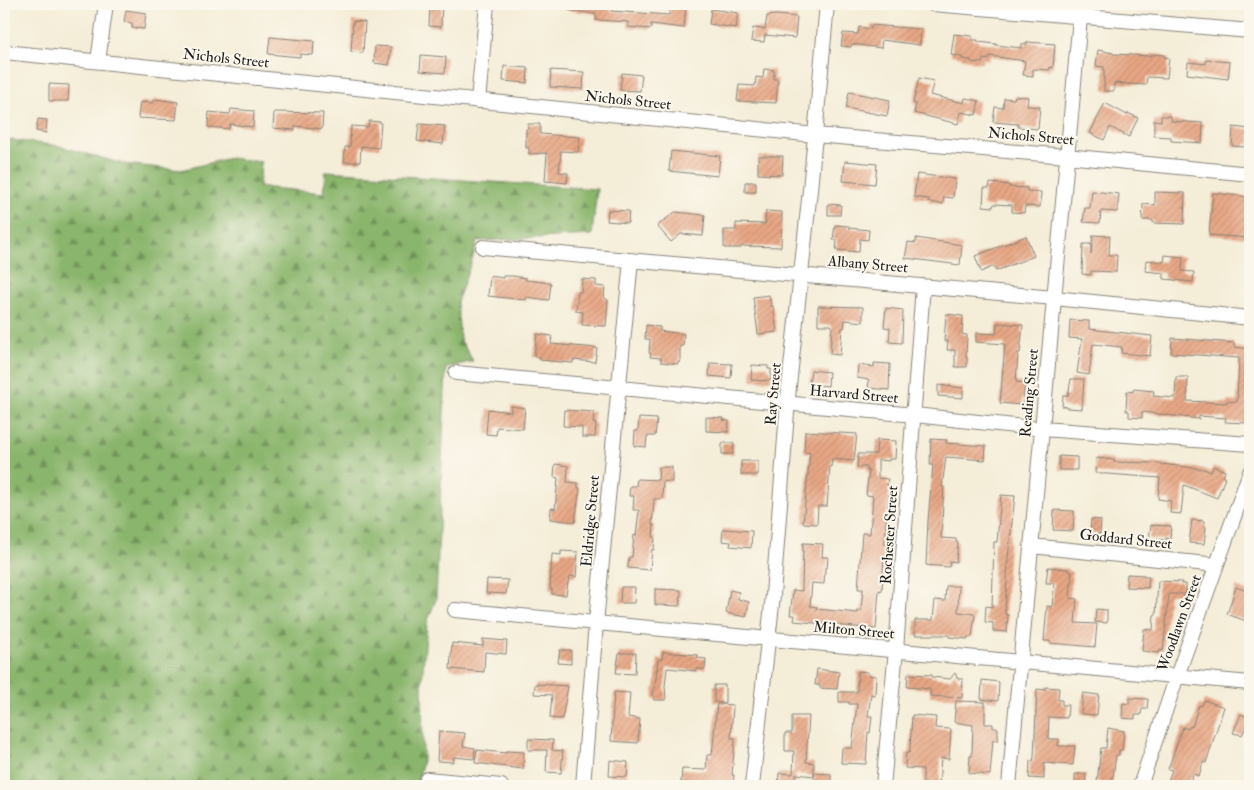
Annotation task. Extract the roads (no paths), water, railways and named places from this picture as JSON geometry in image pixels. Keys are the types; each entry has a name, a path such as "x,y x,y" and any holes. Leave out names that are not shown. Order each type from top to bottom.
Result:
{"street":[{"path":"98,61 106,4"},
{"path":"478,101 487,4"},
{"name":"Ray Street","path":"752,786 768,639 788,404 827,4"},
{"path":"933,4 1082,11 1250,31"},
{"name":"Reading Street","path":"1009,786 1066,156 1082,11"},
{"name":"Nichols Street","path":"4,52 815,135 1250,174"},
{"name":"Albany Street","path":"483,247 1054,298 1250,318"},
{"name":"Eldridge Street","path":"583,786 596,623 631,260"},
{"name":"Rochester Street","path":"883,786 915,415 923,286"},
{"name":"Harvard Street","path":"456,373 915,415 1042,429 1250,444"},
{"name":"Woodlawn Street","path":"1140,786 1250,472"},
{"name":"Goddard Street","path":"1031,546 1217,565"},
{"name":"Milton Street","path":"455,610 1250,683"},
{"path":"427,779 501,786"}]}
